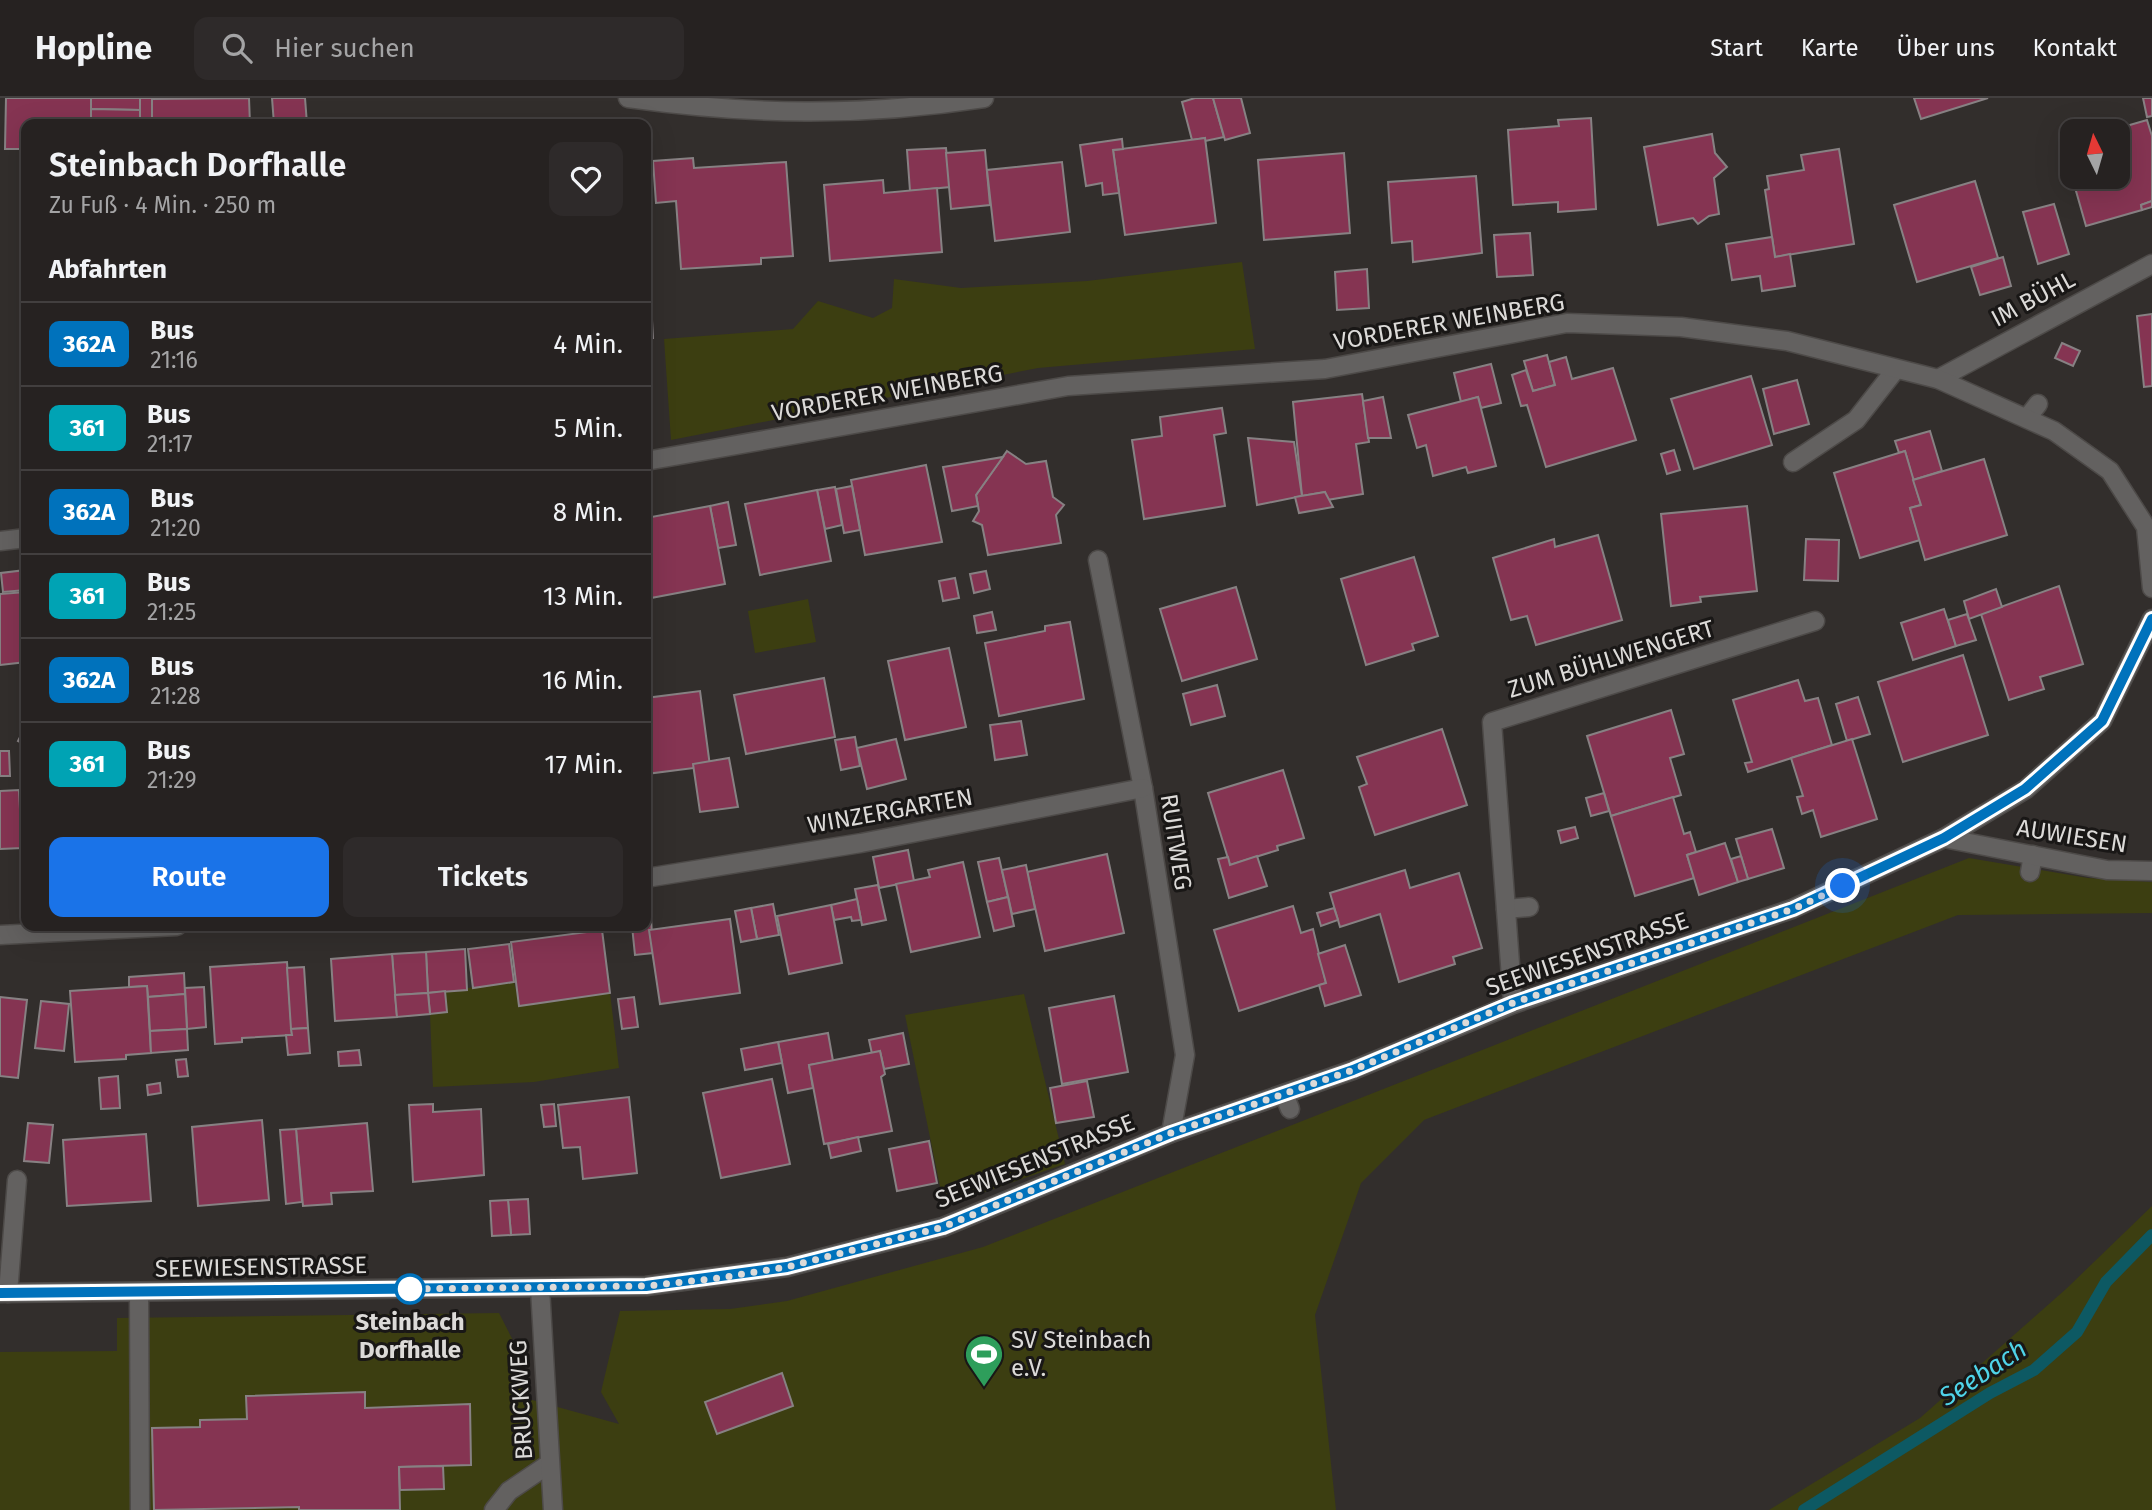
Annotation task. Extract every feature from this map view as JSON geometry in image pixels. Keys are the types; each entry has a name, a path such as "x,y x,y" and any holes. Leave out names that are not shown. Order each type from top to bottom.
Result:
{"street":[{"path":"628,98 776,113 909,110 984,98"},
{"name":"IM BÜHL","path":"1938,379 2152,264"},
{"name":"VORDERER WEINBERG","path":"651,460 1068,386 1325,369 1567,323 1681,327 1774,339 1938,379 2033,411 2054,431 2110,471 2146,527 2152,588"},
{"path":"1793,462 1856,420 1896,369"},
{"path":"0,541 21,539"},
{"name":"RUITWEG","path":"1098,560 1143,788 1185,1055 1171,1133"},
{"name":"SEEWIESENSTRASSE","path":"4,1293 646,1286 787,1267 943,1227 1171,1133 1287,1101 1353,1070 1513,1003 1793,909 1944,838 2025,789 2102,721 2152,619"},
{"name":"ZUM BÜHLWENGERT","path":"1513,1003 1492,722 1815,621"},
{"name":"WINZERGARTEN","path":"651,877 861,843 1143,788"},
{"name":"AUWIESEN","path":"1944,838 2031,864 2152,871"},
{"path":"1506,909 1529,907"},
{"path":"0,935 31,931"},
{"path":"4,1293 17,1180"},
{"name":"BRUCKWEG","path":"540,1288 553,1510"},
{"path":"139,1293 141,1510"},
{"path":"494,1510 509,1491 549,1464"}],"shaded area":[{"path":"1242,262 1255,349 1038,368 671,440 664,339 793,329 818,301 873,318 892,308 894,279 961,288 1087,281"},
{"path":"808,599 816,642 755,653 748,611"},
{"path":"1969,858 2088,878 2152,882 2152,913 1958,915 1424,1120 1361,1183 1315,1315 1336,1510 0,1510 0,1352 117,1351 117,1318 499,1313 524,1362 525,1398 619,1424 601,1392 620,1311 730,1309 787,1301 983,1247"},
{"path":"514,982 520,1006 610,993 619,1068 534,1082 433,1087 430,1014 447,1012 445,991"},
{"path":"1024,994 1065,1164 944,1206 905,1015"},
{"path":"2152,1206 2152,1510 1769,1510 1920,1418 2066,1289"}],"building":[{"path":"6,98 91,98 91,119 21,119 21,149 5,149"},
{"path":"91,98 140,98 140,110 91,109"},
{"path":"140,98 173,98 152,99 152,119 140,119"},
{"path":"249,98 250,119 152,119 152,99"},
{"path":"272,98 305,98 307,119 274,119"},
{"path":"1195,98 1213,98 1224,137 1205,141 1205,138 1192,140 1182,102"},
{"path":"1213,98 1241,98 1250,133 1225,140"},
{"path":"1914,98 1988,98 1921,119"},
{"path":"2143,98 2152,98 2152,116 2147,117"},
{"path":"91,109 140,110 140,119 91,118"},
{"path":"1591,118 1596,209 1558,212 1558,202 1513,205 1508,130 1559,126 1558,120"},
{"path":"2147,120 2152,136 2152,201 2141,205 2142,210 2086,226 2075,189 2130,189 2130,125"},
{"path":"1712,134 1715,153 1727,167 1714,178 1719,214 1709,216 1698,224 1693,218 1658,225 1644,147"},
{"path":"1205,138 1216,223 1125,235 1113,150"},
{"path":"1122,139 1123,149 1113,150 1119,193 1103,195 1102,183 1086,186 1080,145"},
{"path":"946,148 950,187 910,191 907,150"},
{"path":"1839,149 1854,244 1775,257 1765,190 1769,189 1767,176 1804,170 1801,155"},
{"path":"985,150 990,205 951,209 946,153"},
{"path":"1344,153 1350,233 1264,240 1258,160"},
{"path":"693,158 694,168 786,162 793,256 761,258 761,264 681,269 676,201 656,203 653,161"},
{"path":"1062,162 1070,232 995,241 987,170"},
{"path":"1476,176 1482,253 1413,262 1412,241 1392,243 1388,182"},
{"path":"883,180 884,193 937,188 942,252 830,261 824,185"},
{"path":"1975,181 1998,258 1917,282 1894,205"},
{"path":"2152,201 2152,207 2142,210 2141,205"},
{"path":"2054,204 2069,254 2038,264 2023,212"},
{"path":"1530,233 1533,275 1497,277 1494,235"},
{"path":"1772,237 1775,257 1790,254 1795,286 1762,291 1760,276 1732,280 1726,244"},
{"path":"2003,257 2011,286 1980,295 1971,267"},
{"path":"1367,269 1369,308 1337,310 1335,272"},
{"path":"2152,314 2152,386 2144,387 2137,316"},
{"path":"2062,343 2080,351 2073,366 2055,358"},
{"path":"1547,355 1555,385 1533,391 1524,361"},
{"path":"1566,357 1572,379 1613,368 1636,440 1546,467 1527,405 1521,406 1512,375 1526,370 1533,391 1555,385 1549,362"},
{"path":"1491,364 1501,403 1481,408 1478,397 1461,402 1454,373"},
{"path":"1751,376 1772,445 1694,469 1671,399"},
{"path":"1797,380 1809,424 1774,434 1763,389"},
{"path":"1362,394 1369,442 1356,444 1363,494 1327,500 1325,492 1302,496 1293,402"},
{"path":"1383,397 1391,438 1368,438 1363,401"},
{"path":"1478,397 1496,466 1468,473 1466,467 1433,476 1426,445 1417,448 1408,415"},
{"path":"1222,408 1226,433 1214,435 1225,506 1144,519 1132,440 1162,436 1160,417"},
{"path":"1930,431 1942,471 1913,480 1905,451 1899,453 1895,441"},
{"path":"1248,438 1294,442 1302,496 1257,505"},
{"path":"1674,450 1680,470 1667,474 1661,454"},
{"path":"1007,451 1026,464 1046,461 1053,497 1064,505 1056,515 1061,543 988,555 982,525 973,521 979,511 976,495"},
{"path":"1905,451 1921,505 1910,508 1920,540 1860,558 1834,473"},
{"path":"1003,457 976,495 978,506 952,511 943,467"},
{"path":"1984,459 2007,535 1925,560 1910,508 1921,505 1913,480"},
{"path":"926,465 942,542 865,555 851,480"},
{"path":"852,486 860,530 844,533 836,489"},
{"path":"835,487 842,525 825,529 817,490"},
{"path":"817,490 831,561 760,575 745,504"},
{"path":"1325,492 1333,507 1299,513 1295,497"},
{"path":"728,502 736,545 718,548 710,506"},
{"path":"710,506 725,584 651,598 651,517"},
{"path":"1747,506 1757,591 1700,597 1701,602 1671,606 1661,514"},
{"path":"1598,535 1622,620 1536,645 1527,616 1511,620 1493,558 1554,539 1555,547"},
{"path":"1806,539 1839,540 1838,581 1804,580"},
{"path":"1414,557 1438,636 1412,644 1414,650 1366,665 1341,579"},
{"path":"21,571 21,590 3,592 1,573"},
{"path":"986,571 990,589 974,593 970,574"},
{"path":"955,578 959,598 943,601 939,581"},
{"path":"2059,586 2083,664 2040,677 2044,689 2009,700 1981,614"},
{"path":"1236,587 1257,659 1182,681 1160,609"},
{"path":"1996,589 2002,607 1969,619 1964,601"},
{"path":"21,592 21,663 0,665 0,594"},
{"path":"1944,609 1956,646 1913,660 1901,623"},
{"path":"992,612 996,630 977,633 974,616"},
{"path":"1967,614 1976,640 1956,646 1948,620"},
{"path":"1070,622 1084,699 999,716 985,643 1045,631 1045,626"},
{"path":"949,648 966,727 905,740 888,661"},
{"path":"1963,655 1988,735 1903,762 1878,682"},
{"path":"824,678 835,737 746,754 734,695"},
{"path":"1798,680 1805,701 1818,698 1832,745 1748,772 1745,763 1752,762 1733,700"},
{"path":"1217,685 1225,716 1191,725 1183,694"},
{"path":"700,691 710,766 651,773 651,697"},
{"path":"1858,697 1870,734 1847,741 1836,704"},
{"path":"1671,710 1684,754 1670,758 1681,795 1611,816 1587,736"},
{"path":"1021,721 1027,755 995,760 990,725"},
{"path":"1442,729 1467,805 1375,835 1359,787 1367,784 1357,757"},
{"path":"855,737 860,766 841,770 835,740"},
{"path":"896,739 906,779 867,789 857,748"},
{"path":"1852,739 1877,819 1821,837 1813,810 1802,814 1797,797 1803,796 1791,758"},
{"path":"0,751 9,751 10,776 0,776"},
{"path":"729,758 738,807 700,812 693,764"},
{"path":"1283,770 1304,838 1277,846 1278,850 1230,865 1208,793"},
{"path":"19,790 21,848 0,849 0,791"},
{"path":"1604,793 1609,811 1591,816 1586,798"},
{"path":"1673,797 1684,834 1690,832 1696,852 1687,855 1694,878 1635,896 1611,816"},
{"path":"1575,827 1578,838 1561,843 1558,831"},
{"path":"1772,829 1784,868 1748,879 1736,839"},
{"path":"1725,843 1738,882 1699,895 1687,855"},
{"path":"908,850 914,881 879,888 873,857"},
{"path":"1107,854 1124,933 1045,951 1027,872"},
{"path":"1257,856 1267,886 1229,898 1218,859 1228,857 1230,865"},
{"path":"1741,856 1748,879 1738,882 1731,859"},
{"path":"999,858 1008,897 987,902 978,862"},
{"path":"963,862 980,937 911,952 896,884 930,877 928,870"},
{"path":"1026,865 1035,909 1012,914 1002,870"},
{"path":"1405,870 1410,888 1459,873 1482,948 1453,957 1455,964 1399,982 1380,914 1340,927 1330,893"},
{"path":"878,885 886,920 862,925 855,889"},
{"path":"1008,897 1014,926 994,931 987,902"},
{"path":"857,899 861,920 852,921 851,917 834,920 831,905"},
{"path":"773,904 779,935 757,939 751,908"},
{"path":"831,905 842,963 789,974 777,916"},
{"path":"1293,906 1301,933 1313,929 1326,983 1239,1011 1214,930"},
{"path":"751,908 757,939 741,942 735,911"},
{"path":"1334,908 1338,920 1321,926 1317,913"},
{"path":"651,917 653,953 635,955 633,931 651,931"},
{"path":"730,919 740,993 660,1004 651,930"},
{"path":"602,931 610,993 519,1006 511,942"},
{"path":"509,944 514,982 473,988 468,949"},
{"path":"1345,945 1361,995 1325,1006 1319,985 1326,983 1318,954"},
{"path":"465,949 467,990 428,993 426,952"},
{"path":"426,952 428,993 395,995 392,954"},
{"path":"392,954 397,1017 335,1021 331,959"},
{"path":"287,962 292,1035 242,1038 242,1042 215,1044 210,967"},
{"path":"304,967 308,1028 291,1029 287,968"},
{"path":"184,973 185,994 148,997 147,986 129,987 129,977"},
{"path":"147,986 151,1053 126,1055 126,1059 75,1062 70,991"},
{"path":"204,987 206,1027 187,1029 185,988"},
{"path":"445,991 447,1012 430,1014 428,993"},
{"path":"428,993 430,1014 397,1017 395,995"},
{"path":"185,994 187,1029 150,1031 148,997"},
{"path":"1114,996 1128,1072 1062,1084 1049,1008"},
{"path":"0,997 27,1000 18,1078 0,1076"},
{"path":"634,997 638,1027 622,1029 618,999"},
{"path":"41,1001 69,1004 64,1051 35,1048"},
{"path":"308,1028 310,1053 288,1055 286,1035 292,1035 291,1029"},
{"path":"187,1029 188,1050 151,1053 150,1031"},
{"path":"828,1033 833,1061 809,1065 813,1088 788,1093 778,1042"},
{"path":"903,1033 909,1064 884,1069 880,1051 872,1054 869,1040"},
{"path":"778,1042 782,1063 745,1070 741,1049"},
{"path":"359,1050 361,1065 339,1066 338,1052"},
{"path":"880,1051 885,1074 881,1077 892,1131 824,1144 809,1065"},
{"path":"186,1059 188,1076 178,1077 176,1060"},
{"path":"118,1076 120,1108 101,1109 99,1078"},
{"path":"772,1079 790,1164 721,1178 703,1093"},
{"path":"1087,1081 1094,1117 1056,1123 1050,1088"},
{"path":"160,1083 161,1093 148,1095 147,1085"},
{"path":"629,1097 637,1173 583,1179 580,1147 563,1148 558,1105"},
{"path":"433,1104 433,1112 481,1109 484,1175 413,1182 409,1105"},
{"path":"554,1104 556,1126 544,1127 541,1105"},
{"path":"262,1120 269,1200 198,1206 192,1127"},
{"path":"28,1123 53,1125 49,1163 24,1161"},
{"path":"367,1123 373,1191 331,1193 332,1204 303,1206 296,1129"},
{"path":"296,1129 302,1202 286,1204 280,1130"},
{"path":"146,1134 151,1201 67,1206 63,1140"},
{"path":"858,1137 861,1151 831,1158 828,1144"},
{"path":"929,1141 937,1183 897,1191 889,1149"},
{"path":"528,1199 530,1234 511,1235 508,1200"},
{"path":"508,1200 511,1235 492,1236 490,1201"},
{"path":"782,1373 793,1406 717,1434 705,1402"},
{"path":"365,1392 365,1408 470,1404 471,1465 399,1467 400,1510 299,1510 299,1507 154,1510 152,1428 200,1427 200,1420 247,1419 246,1396"},
{"path":"443,1466 444,1489 400,1490 399,1467"}],"waterway":[{"name":"Seebach","path":"1804,1510 1990,1393 2034,1370 2077,1332 2106,1282 2152,1235"}],"bus line":[{"name":"362A","path":"0,1293 646,1286 787,1267 943,1227 1171,1133 1353,1070 1513,1003 1793,909 1944,838 2025,789 2102,721 2152,619"}],"place":[{"name":"Steinbach Dorfhalle","path":"410,1289"},
{"name":"SV Steinbach e.V.","path":"984,1388"}],"route":[{"path":"410,1289 406,1289 646,1286 719,1278 787,1267 943,1227 1171,1133 1353,1070 1513,1003 1793,909 1843,886"}]}
